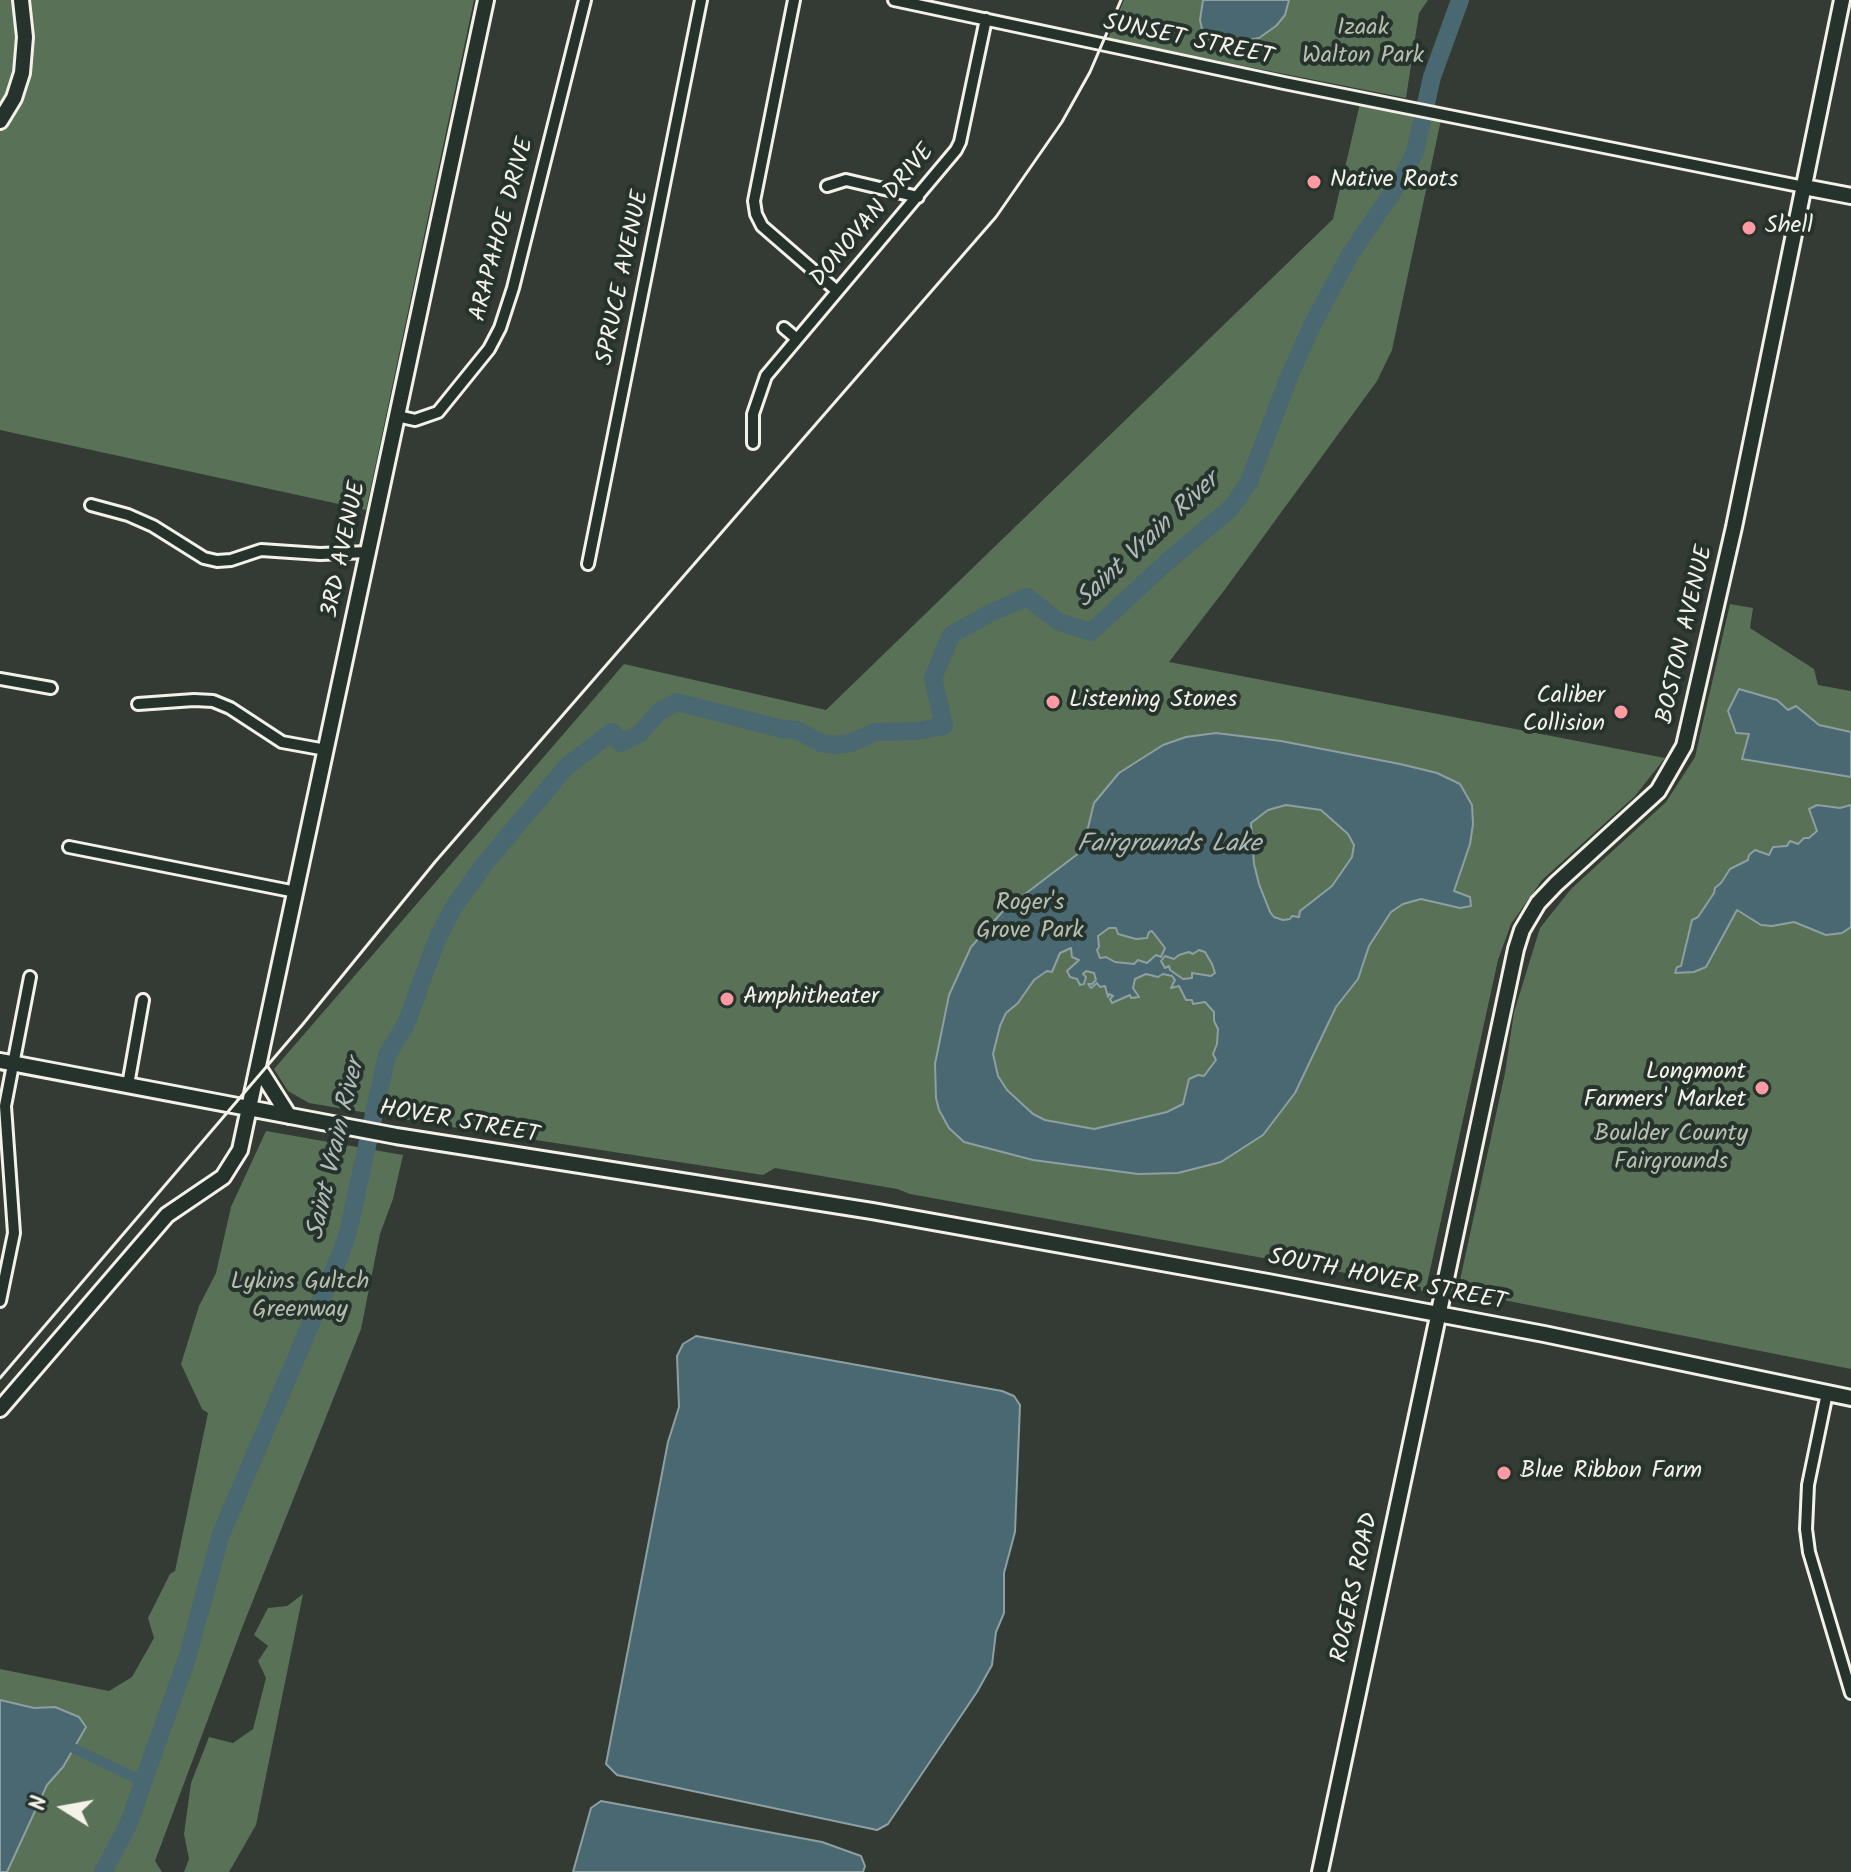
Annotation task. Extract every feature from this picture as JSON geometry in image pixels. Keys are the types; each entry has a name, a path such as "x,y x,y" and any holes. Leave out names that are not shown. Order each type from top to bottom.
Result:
{"street":[{"path":"0,121 14,98 22,73 25,37 21,0"},
{"name":"3RD AVENUE","path":"0,1409 167,1215 228,1172 240,1150 486,0"},
{"name":"ARAPAHOE DRIVE","path":"397,416 415,420 438,412 489,349 500,328 513,288 585,0"},
{"name":"SPRUCE AVENUE","path":"588,564 701,0"},
{"path":"794,0 754,201 762,226 837,291"},
{"name":"SUNSET STREET","path":"894,0 1436,114 1804,187"},
{"name":"BOSTON AVENUE","path":"1437,1314 1522,930 1538,903 1556,884 1658,791 1684,746 1729,552 1842,0"},
{"name":"DONOVAN DRIVE","path":"753,443 753,414 766,376 918,197 960,142 986,19"},
{"path":"827,186 846,180 918,197"},
{"path":"1804,187 1851,196"},
{"path":"784,328 797,339"},
{"path":"91,505 153,526 204,558 217,561 231,560 261,550 320,554 368,552"},
{"path":"0,679 51,688"},
{"path":"138,704 213,701 230,708 282,742 326,750"},
{"path":"69,847 296,892"},
{"path":"0,1301 14,1237 5,1178 6,1062 30,977"},
{"path":"128,1085 143,1000"},
{"name":"HOVER STREET","path":"6,1062 396,1136 913,1218"},
{"path":"258,1067 289,1116"},
{"name":"SOUTH HOVER STREET","path":"913,1218 1437,1314 1851,1398"},
{"name":"ROGERS ROAD","path":"1320,1872 1437,1314"},
{"path":"1827,1393 1808,1485 1806,1529 1809,1552 1851,1693"}],"green space":[{"path":"0,0 474,0 366,510 0,430"},
{"name":"Izaak Walton Park","path":"1124,0 1428,0 1419,13 1406,98 1108,39"},
{"name":"Roger's Grove Park","path":"1361,99 1442,115 1392,350 1377,381 1169,662 1665,758 1635,796 1542,880 1511,924 1498,960 1424,1290 1368,1277 910,1194 897,1189 775,1168 763,1175 432,1124 309,1103 288,1091 274,1069 624,664 826,710 1333,219"},
{"name":"Boulder County Fairgrounds","path":"1730,604 1753,608 1750,628 1814,669 1818,685 1851,691 1851,1369 1468,1293 1460,1280 1505,1073 1514,1012 1540,928 1571,889 1666,802 1695,757"},
{"name":"Lykins Gultch Greenway","path":"266,1131 403,1155 393,1199 380,1234 361,1329 242,1628 155,1861 162,1872 0,1872 0,1669 109,1691 132,1677 154,1638 148,1618 170,1574 175,1571 208,1413 202,1409 181,1364 199,1306 216,1273 231,1207"},
{"path":"303,1594 256,1825 229,1872 184,1872 189,1859 184,1834 191,1783 209,1737 233,1743 253,1729 266,1678 258,1661 268,1646 254,1635 268,1608 287,1606"}],"water":[{"path":"1203,0 1289,0 1285,15 1276,26 1259,38 1248,40 1220,36 1202,29"},
{"path":"1739,689 1777,700 1788,710 1796,706 1819,725 1851,732 1851,777 1742,759 1749,734 1736,733 1728,711"},
{"name":"Fairgrounds Lake","path":"1216,733 1281,741 1400,764 1437,773 1460,784 1472,805 1473,824 1470,844 1454,891 1470,897 1471,906 1460,908 1421,899 1403,904 1391,912 1369,946 1358,979 1336,1007 1295,1093 1263,1135 1221,1162 1178,1173 1138,1174 1033,1160 964,1142 949,1128 939,1110 935,1064 949,995 971,947 1004,910 1079,853 1094,803 1119,773 1163,745 1186,737","holes":["1286,805 1321,810 1348,834 1354,845 1352,857 1332,886 1300,911 1299,917 1283,920 1274,917 1259,884 1251,823 1268,810","1109,928 1116,928 1118,934 1136,939 1147,938 1152,931 1165,948 1161,957 1156,955 1147,963 1138,960 1134,964 1115,962 1106,957 1100,958 1098,936","1071,948 1072,957 1079,960 1067,971 1070,977 1077,979 1080,985 1084,984 1086,977 1083,974 1086,971 1094,973 1096,980 1088,984 1091,988 1097,983 1100,987 1105,986 1108,997 1109,994 1113,996 1110,999 1112,1003 1130,995 1131,998 1139,997 1133,988 1135,979 1146,974 1158,977 1163,974 1172,976 1175,980 1171,988 1179,986 1186,1000 1192,1000 1193,1004 1205,1002 1214,1012 1218,1029 1213,1054 1216,1060 1204,1076 1189,1079 1183,1104 1167,1112 1094,1129 1045,1120 1033,1114 1007,1090 998,1076 993,1054 1000,1026 1006,1013 1018,1003 1034,980 1047,971 1052,972 1060,953","1199,950 1205,952 1215,973 1211,976 1192,973 1192,978 1183,979 1169,966 1165,968 1161,961 1165,956 1174,959 1189,952 1193,954"]},
{"path":"1817,805 1840,808 1851,805 1851,927 1842,933 1826,935 1794,922 1761,925 1737,910 1706,967 1694,972 1675,973 1681,966 1692,920 1698,917 1730,869 1748,860 1755,850 1769,855 1773,847 1787,846 1790,841 1798,844 1809,838 1817,831 1809,809"},
{"path":"696,1336 1002,1391 1014,1396 1020,1405 1015,1532 1004,1573 1004,1613 996,1632 992,1665 888,1824 877,1830 617,1775 606,1764 668,1442 679,1407 677,1356 683,1344"},
{"path":"0,1700 34,1708 55,1707 79,1717 86,1727 63,1767 47,1785 7,1872 0,1872"},
{"path":"601,1801 822,1842 861,1856 865,1866 863,1872 573,1872 591,1808"}],"waterway":[{"name":"Saint Vrain River","path":"103,1872 128,1825 187,1658 221,1534 341,1253 387,1055 406,1024 437,939 453,908 486,862 567,766 612,732 621,743 639,734 660,711 677,702 782,729 797,730 821,743 851,743 875,732 917,731 944,726 933,678 951,635 992,612 1027,597 1059,622 1091,632 1231,508 1249,482 1312,325 1351,253 1401,180 1415,152 1432,77 1460,0"},
{"path":"73,1748 142,1781"}],"railway":[{"path":"0,1378 303,1024 435,862 996,217 1062,122 1090,72 1121,0"}],"place":[{"name":"Native Roots","path":"1314,182"},
{"name":"Shell","path":"1749,228"},
{"name":"Listening Stones","path":"1053,702"},
{"name":"Caliber Collision","path":"1621,712"},
{"name":"Amphitheater","path":"727,999"},
{"name":"Longmont Farmers' Market","path":"1762,1088"},
{"name":"Blue Ribbon Farm","path":"1504,1473"}]}
